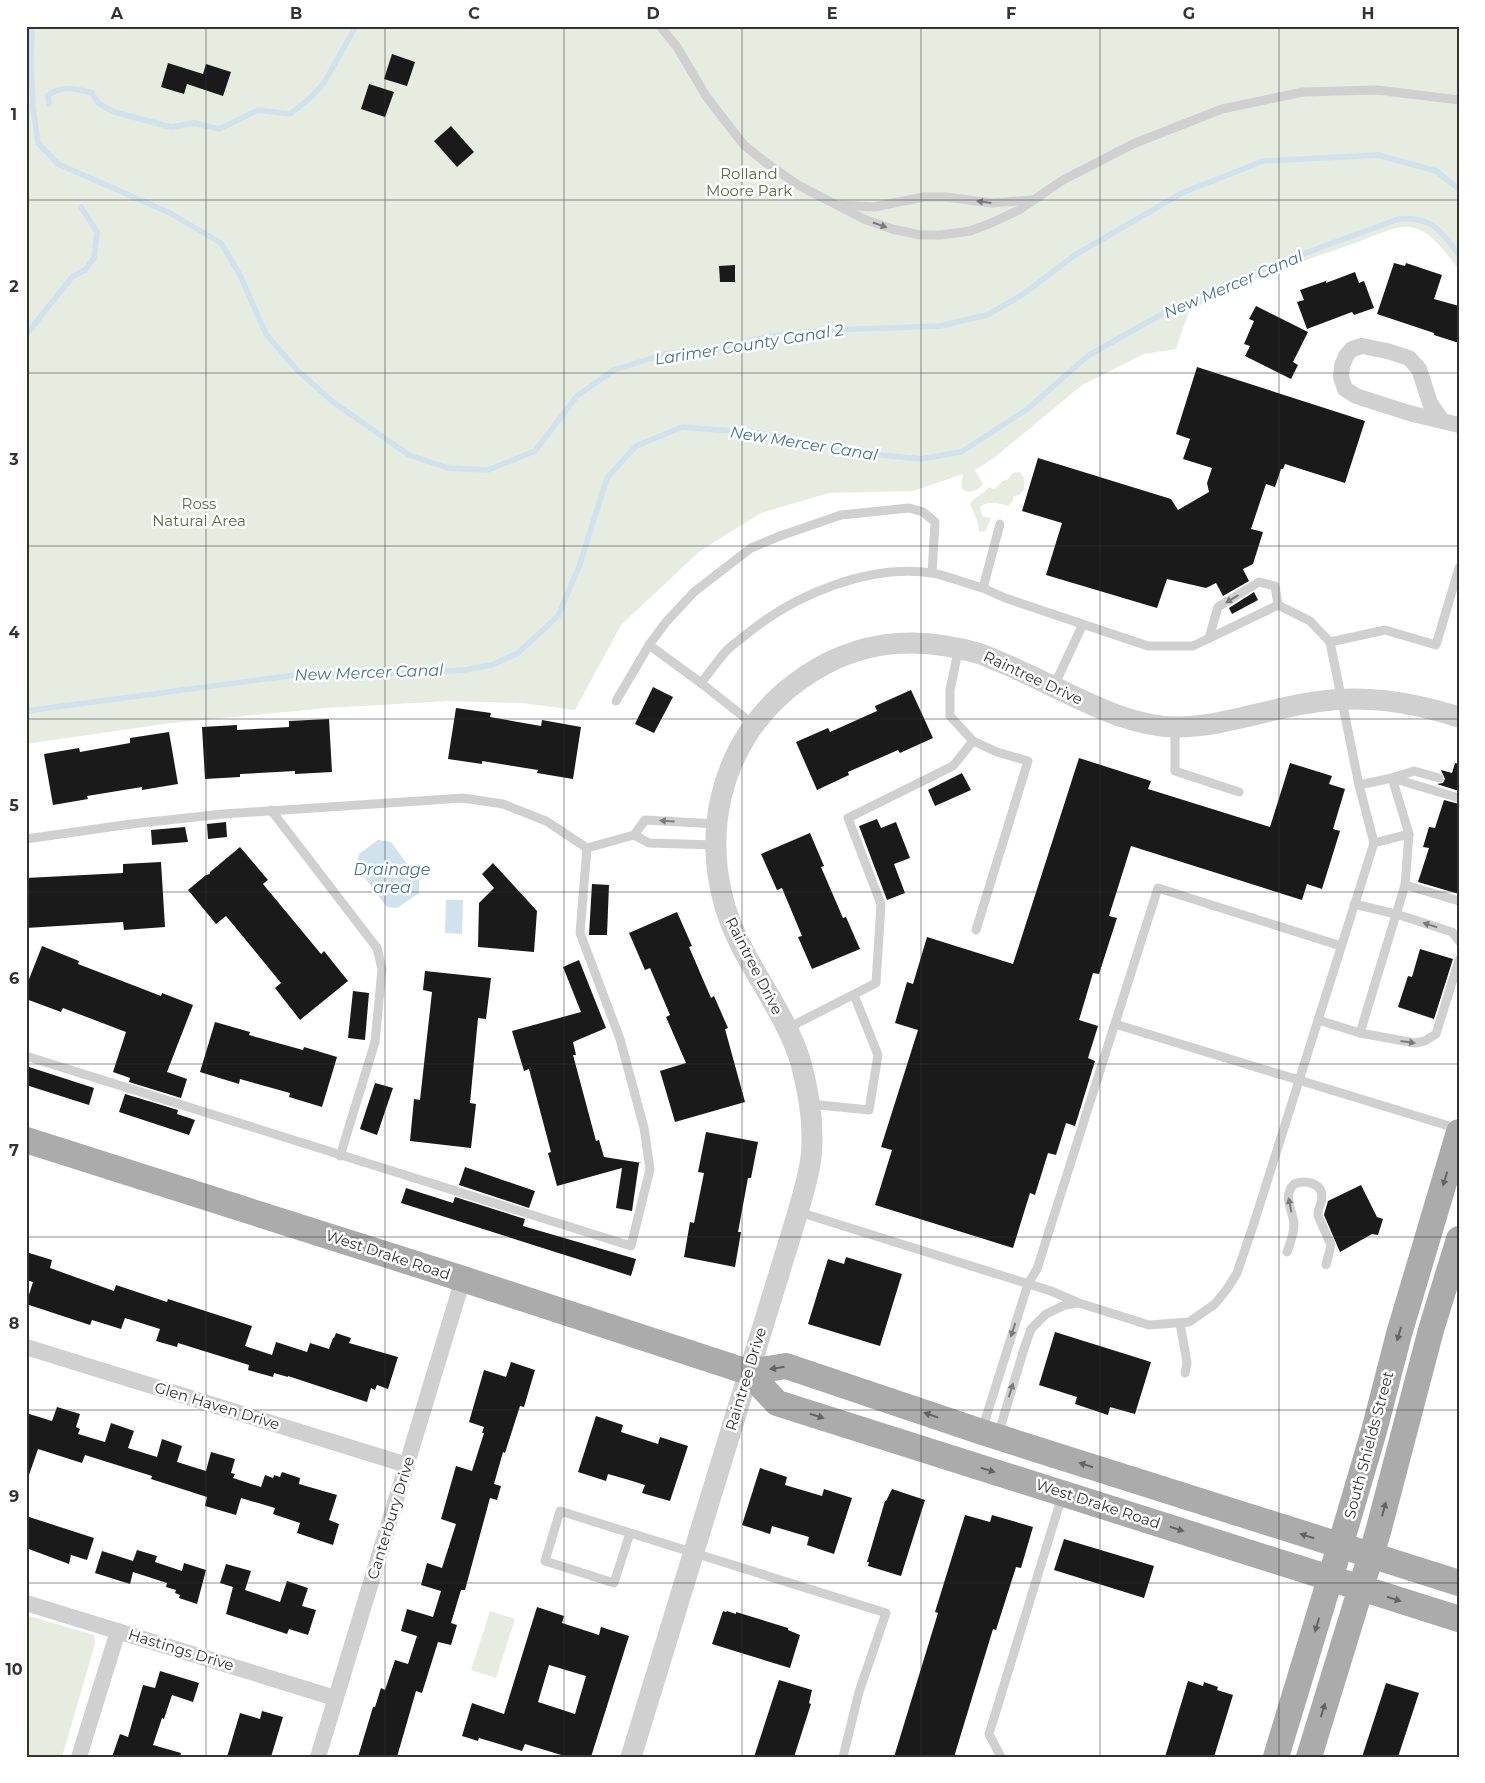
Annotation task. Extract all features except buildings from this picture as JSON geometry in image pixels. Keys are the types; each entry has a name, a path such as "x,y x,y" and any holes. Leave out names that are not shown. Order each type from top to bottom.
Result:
{"main road":[{"name":"South Shields Street","path":"1276,1757 1374,1432 1399,1334 1459,1130"},
{"name":"West Drake Road","path":"26,1140 748,1372 786,1366 989,1435 1459,1583"},
{"path":"1431,1330 1426,1313 1459,1193"},
{"name":"South Shields Street","path":"1309,1757 1371,1556 1431,1330 1459,1239"},
{"name":"West Drake Road","path":"748,1372 777,1403 1459,1619"},
{"path":"859,1429 900,1427 968,1448 989,1435"},
{"path":"1063,1493 1074,1487 1112,1487 1131,1479"}],"street":[{"path":"1442,419 1430,403 1419,369 1409,358 1362,346 1352,349 1346,356 1340,377 1345,389 1356,396 1409,413 1442,419 1459,425"},
{"name":"Raintree Drive","path":"631,1757 810,1169 812,1136 810,1104 800,1062 786,1029 739,942 727,916 720,892 715,834 721,795 739,746 754,725 778,696 822,664 849,653 881,645 906,642 931,642 960,647 1002,662 1111,714 1148,724 1175,727 1200,725 1342,698 1399,701 1459,717"},
{"name":"Canterbury Drive","path":"318,1757 463,1279"},
{"name":"Glen Haven Drive","path":"26,1347 407,1465"},
{"name":"Hastings Drive","path":"26,1603 335,1698"},
{"path":"78,1757 118,1631"}],"lane":[{"path":"660,26 677,47 706,96 744,145 765,162 798,184 864,219 920,236 970,231 989,224 1019,210 1063,180 1133,144 1222,109 1303,92 1377,90 1459,100"},
{"path":"836,205 874,207 924,197 946,197 992,203 1033,200"},
{"path":"616,701 666,622 694,592 751,548 810,524 841,515 909,508 923,512 936,522 932,573"},
{"path":"983,588 1000,524"},
{"path":"1330,642 1385,630 1436,645 1459,568"},
{"path":"701,683 728,649 762,621 818,590 841,582 870,576 904,572 932,573 983,588 1005,598 1148,646 1193,646 1278,605"},
{"path":"1209,638 1218,607 1259,582 1276,586 1278,605"},
{"path":"798,1212 1051,1291 1079,1303 1150,1324 1189,1322 1215,1304 1237,1273 1254,1224 1374,843 1359,785 1330,642 1310,622 1278,605"},
{"path":"1054,687 1083,624"},
{"path":"650,645 754,725"},
{"path":"960,647 950,690 950,716 973,741 998,752 1028,761 976,930"},
{"path":"1175,727 1175,771 1240,792"},
{"path":"786,1029 876,983 881,904 848,818 954,766 973,741"},
{"path":"1359,785 1392,778 1414,770 1439,778"},
{"path":"1392,778 1459,798"},
{"path":"1360,1033 1405,884 1409,834 1392,778"},
{"path":"26,839 140,823 223,814 463,798 503,804 546,821 587,848 634,835 645,820 715,834"},
{"path":"271,810 377,948 382,969 375,1042 340,1156"},
{"path":"634,835 649,843 715,834"},
{"path":"1374,843 1409,834"},
{"path":"26,1056 631,1246 650,1169 644,1128 620,1038 580,933 587,848"},
{"path":"1405,884 1459,901"},
{"path":"989,1435 1028,1284 1037,1269 1158,888 1341,946"},
{"path":"1354,904 1396,914 1452,932 1459,941"},
{"path":"1318,1020 1360,1033 1414,1043 1425,1041 1436,1034 1459,960"},
{"path":"810,1104 869,1110 878,1055 854,994"},
{"path":"1115,1024 1459,1130"},
{"path":"1287,1252 1294,1224 1288,1196 1294,1184 1306,1181 1316,1185 1322,1192 1318,1216 1331,1245 1326,1265"},
{"path":"989,1435 1032,1329 1046,1314 1065,1305 1079,1303"},
{"path":"1180,1323 1187,1363 1185,1373"},
{"path":"1000,1757 989,1734 1063,1493"},
{"path":"630,1533 614,1583 545,1561 560,1511 886,1613 860,1692 843,1757"}],"green space":[{"path":"26,26 1459,26 1459,270 1438,243 1425,233 1409,227 1384,232 1251,281 1189,311 1176,349 1144,354 1082,385 994,458 975,470 983,484 974,491 963,490 961,485 963,474 913,491 829,493 761,513 700,551 621,625 575,710 522,703 448,701 327,708 171,723 26,744"},
{"path":"1020,472 1024,478 1024,490 1019,495 1014,496 1008,506 990,503 980,507 982,516 991,518 986,531 979,532 978,523 970,504 989,487 994,489 1013,473"},
{"path":"490,1611 515,1619 496,1678 471,1670"},
{"path":"26,1615 94,1635 95,1644 62,1757 26,1757"}],"water":[{"name":"Drainage area","path":"378,840 391,842 419,880 419,893 397,908 387,907 356,866 359,854"},
{"path":"446,900 463,900 462,934 445,933"}],"waterway":[{"name":"Larimer County Canal 2","path":"32,26 33,107 38,143 58,164 170,213 221,243 240,275 266,334 297,370 333,402 409,455 448,468 488,470 535,451 577,396 614,370 665,354 715,349 770,336 830,330 940,326 987,315 1022,295 1075,255 1182,193 1263,161 1378,155 1436,171 1459,189"},
{"path":"49,104 48,95 53,92 75,89 92,93 98,103 114,112 171,127 194,123 219,129 258,110 290,114 309,99 324,83 356,26"},
{"path":"26,335 72,277 85,270 94,258 97,232 81,207"},
{"name":"New Mercer Canal","path":"26,711 302,674 412,673 464,670 492,665 518,653 558,616 580,564 607,478 636,446 682,427 759,433 872,454 921,459 961,452 1026,410 1089,355 1180,304 1268,267 1398,219 1409,218 1427,222 1434,227 1447,239 1459,255"}],"park label":[{"name":"Rolland Moore Park","path":"749,182"},
{"name":"Ross Natural Area","path":"199,512"}]}
